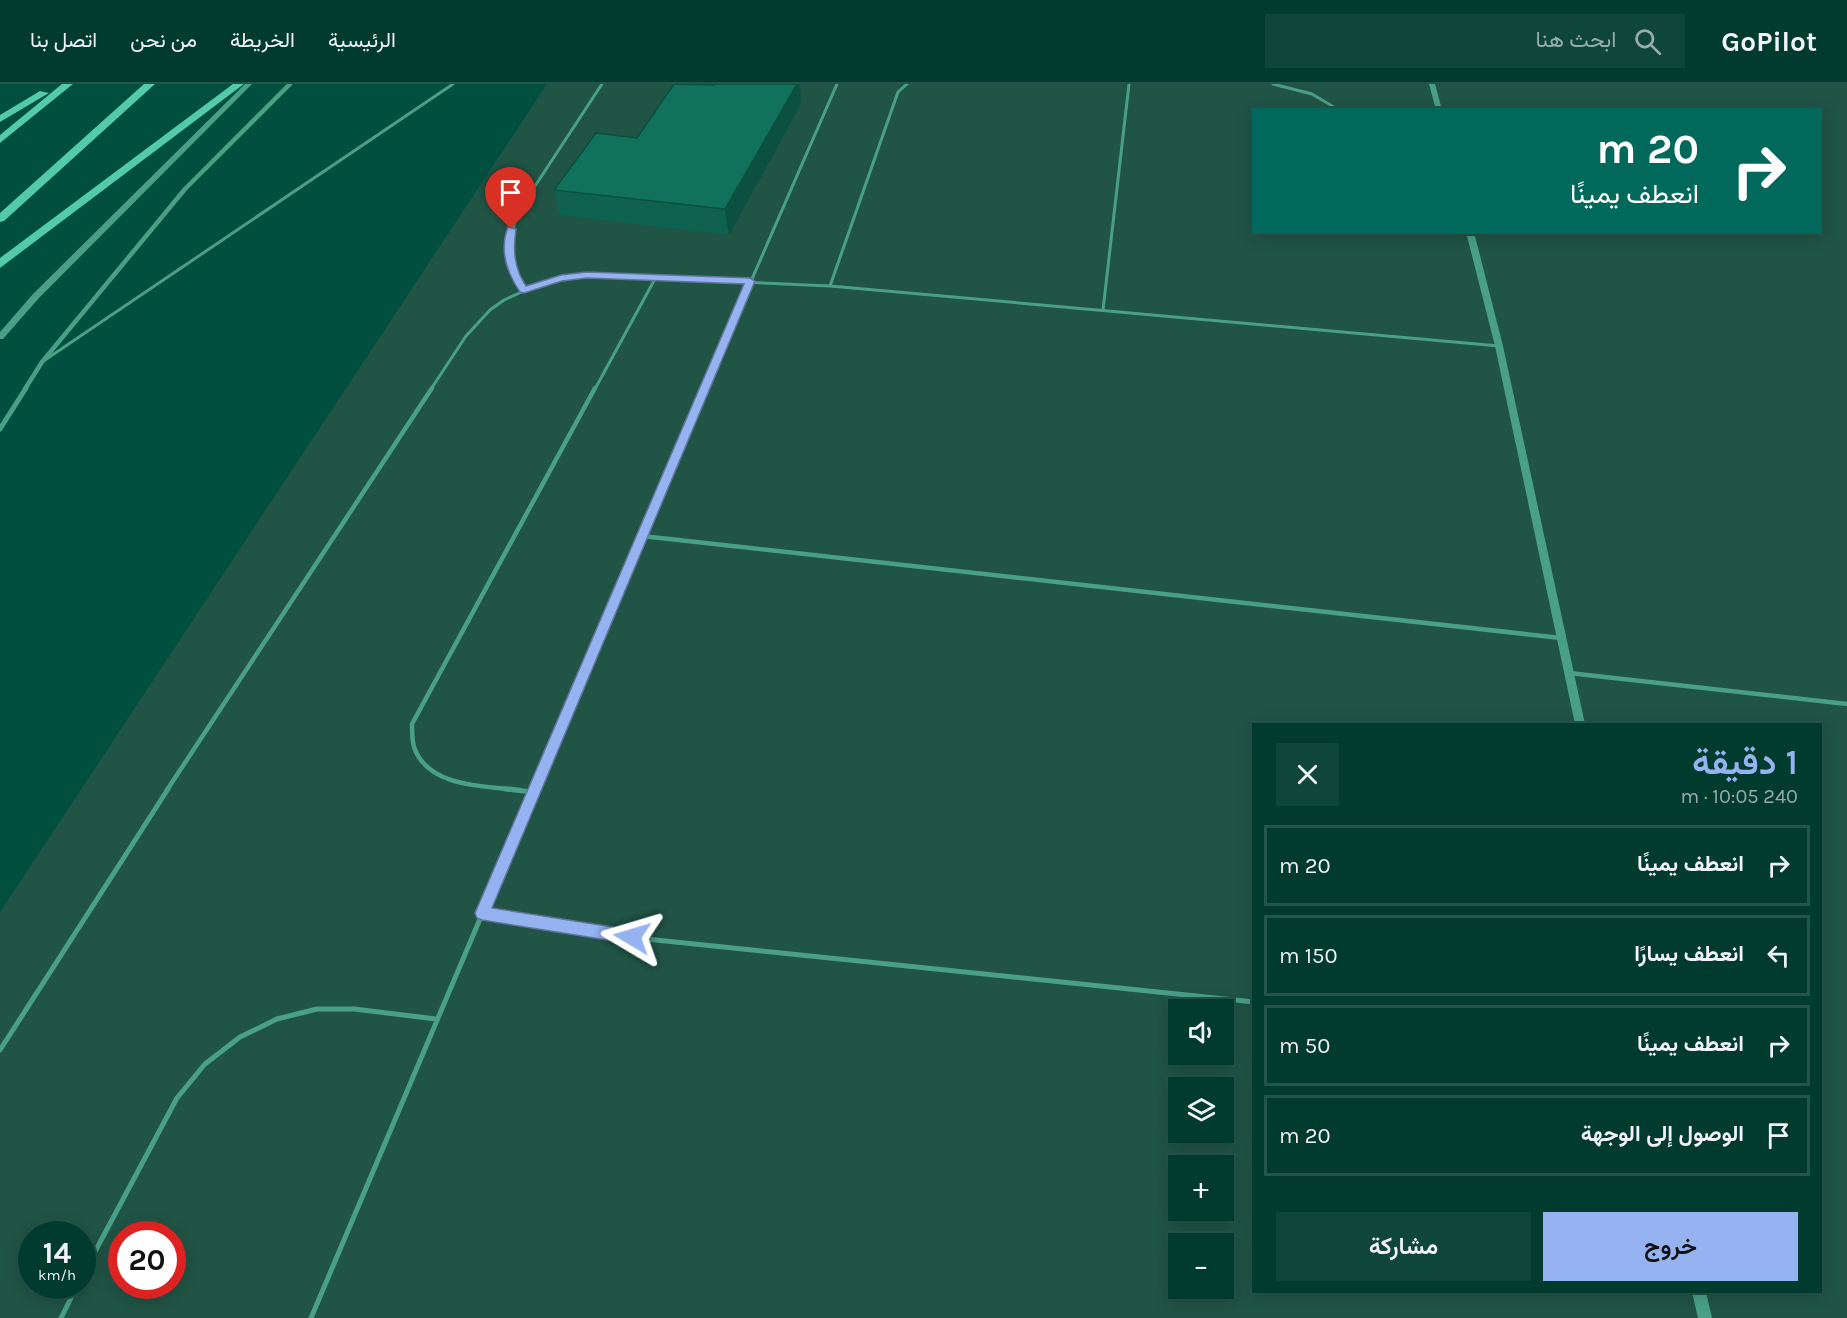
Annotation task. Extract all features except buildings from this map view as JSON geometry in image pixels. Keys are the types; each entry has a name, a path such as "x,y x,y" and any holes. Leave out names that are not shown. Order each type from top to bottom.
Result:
{"highway":[{"path":"0,119 60,84"},
{"path":"0,140 68,84"},
{"path":"0,219 150,84"},
{"path":"0,264 239,84"}],"street":[{"path":"0,337 36,296 249,84"},
{"path":"0,429 42,362 185,189 290,84"},
{"path":"1432,84 1438,108"},
{"path":"1471,234 1499,346 1580,723"},
{"path":"1699,1293 1705,1318"}],"lane":[{"path":"42,362 453,84"},
{"path":"524,290 516,279 511,264 508,248 511,229 518,212 602,84"},
{"path":"311,1318 436,1018 750,281 837,84"},
{"path":"830,286 898,92 907,84"},
{"path":"1103,310 1129,84"},
{"path":"1273,84 1312,94 1336,108"},
{"path":"0,1050 97,896 476,320 492,306 524,290 561,278 587,275 750,281 830,286 1499,346"},
{"path":"533,792 440,777 424,768 415,756 410,741 412,724 656,277"},
{"path":"642,536 1561,638"},
{"path":"1569,673 1847,704"},
{"path":"482,913 608,935 1252,1002"},
{"path":"96,1250 177,1098 205,1064 240,1037 277,1019 316,1009 354,1009 436,1018"},
{"path":"60,1318 71,1299"}],"shaded area":[{"path":"547,84 1847,84 1847,1318 0,1318 0,912"}],"route":[{"path":"511,229 508,248 511,264 516,279 524,290 561,278 587,275 750,281 482,913 608,935 632,937"}]}
